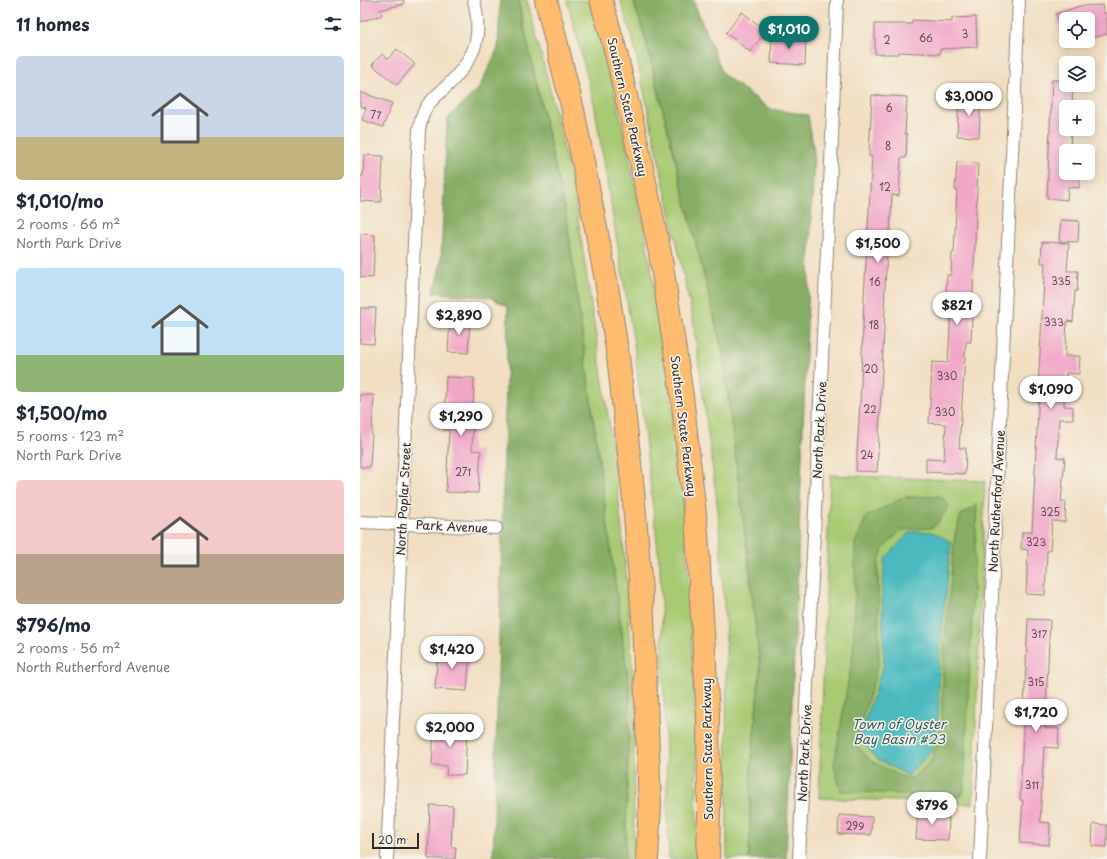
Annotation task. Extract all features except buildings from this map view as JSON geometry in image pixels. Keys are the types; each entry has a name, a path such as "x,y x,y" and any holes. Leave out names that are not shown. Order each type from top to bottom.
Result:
{"highway":[{"path":"546,0 573,110 606,280 618,356 633,490 643,618 650,806 647,859"},
{"name":"Southern State Parkway","path":"601,0 629,107 660,253 682,396 697,533 708,716 708,859"}],"street":[{"name":"North Poplar Street","path":"387,859 419,129 424,110 428,104 457,76 468,61 474,49 477,35 478,15 474,0"},
{"name":"North Park Drive","path":"799,859 837,0"},
{"name":"North Rutherford Avenue","path":"980,859 1019,0"},
{"name":"Park Avenue","path":"360,522 496,528"}],"green space":[{"path":"500,0 518,0 567,220 630,694 625,859 493,859 508,307 490,297 434,293 441,261 447,119 479,88 498,48"},
{"path":"518,0 527,0 549,85 574,193 613,448 625,560 634,695 634,859 625,859 630,694 567,220"},
{"path":"567,0 590,0 617,102 643,221 664,345 679,455 688,570 696,730 697,859 669,859 660,568 634,344 594,103"},
{"path":"620,0 633,0 646,41 722,349 760,668 751,769 749,859 727,859 726,636 718,510 693,319 633,40"},
{"path":"633,0 693,0 723,74 770,109 808,115 814,152 786,859 749,859 751,769 760,668 722,349 646,41"},
{"path":"830,475 985,481 973,804 819,798"},
{"path":"941,496 949,506 937,524 931,528 901,530 883,549 878,563 879,662 855,744 871,761 900,776 912,778 931,762 941,731 944,651 955,534 961,515 977,504 964,792 961,797 841,791 834,765 853,653 855,543 866,517 905,497"}],"water":[{"name":"Town of Oyster Bay Basin #23","path":"910,532 932,532 951,542 940,651 938,717 931,751 908,775 878,760 859,739 884,663 882,591 885,559"}]}
